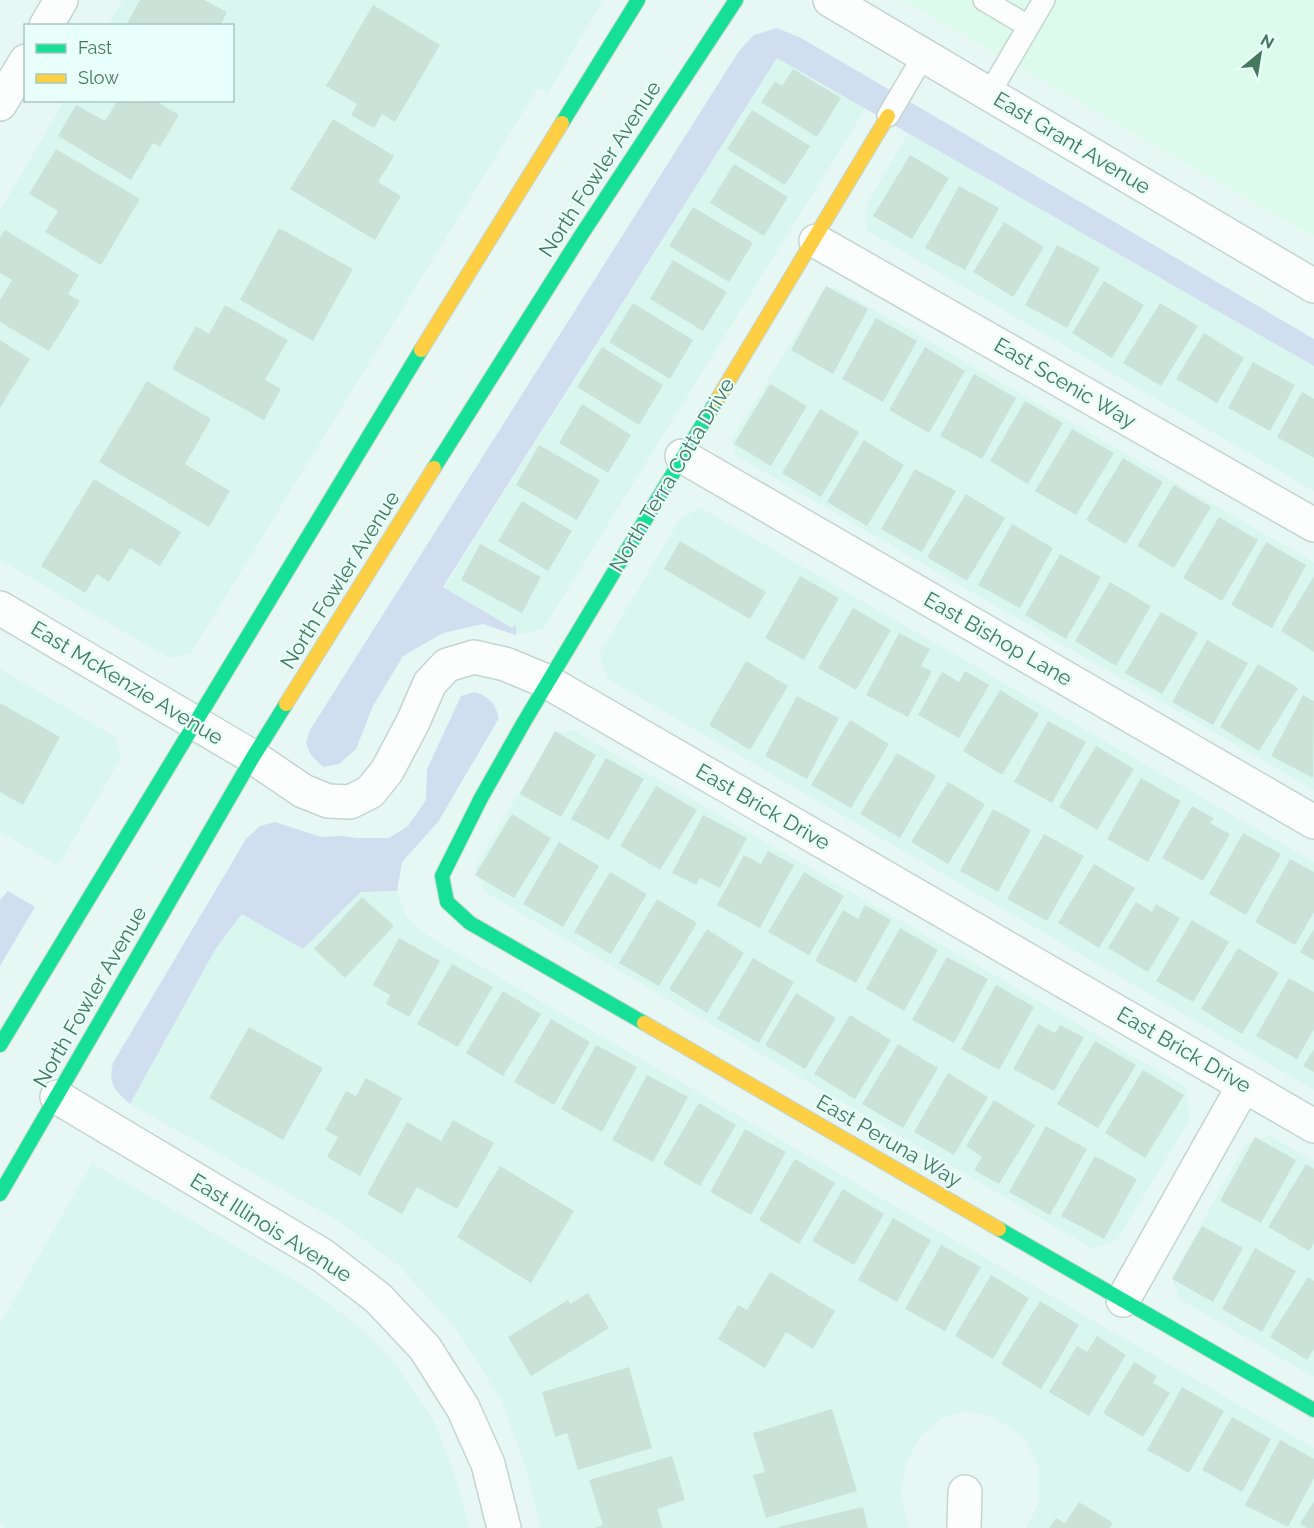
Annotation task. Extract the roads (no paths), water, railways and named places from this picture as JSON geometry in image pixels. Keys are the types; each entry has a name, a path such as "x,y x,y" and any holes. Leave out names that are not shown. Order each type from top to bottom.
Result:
{"main road":[{"path":"0,1045 193,722 490,236 638,0"},
{"name":"North Fowler Avenue","path":"0,1194 254,757 580,237 736,0"},
{"name":"North Terra Cotta Drive","path":"447,902 442,876 546,681 816,241 888,116"},
{"name":"East Peruna Way","path":"447,902 470,923 1314,1410"}],"street":[{"path":"47,24 61,0"},
{"name":"East Grant Avenue","path":"830,0 1314,286"},
{"path":"0,104 24,64"},
{"name":"East Scenic Way","path":"816,241 1314,525"},
{"name":"East Bishop Lane","path":"682,456 1314,822"},
{"name":"East McKenzie Avenue","path":"0,608 254,757"},
{"name":"East Brick Drive","path":"254,757 303,791 328,801 350,802 370,792 387,771 413,722 430,683 447,665 474,657 505,664 546,681 1314,1126"},
{"path":"1123,1299 1244,1085"},
{"name":"East Illinois Avenue","path":"57,1097 322,1255 378,1298 425,1348 462,1408 488,1464 504,1528"},
{"path":"963,1528 965,1492"}],"lane":[{"path":"984,0 1028,26"},
{"path":"989,94 1044,0"},
{"name":"North Terra Cotta Drive","path":"888,116 924,55"}]}
